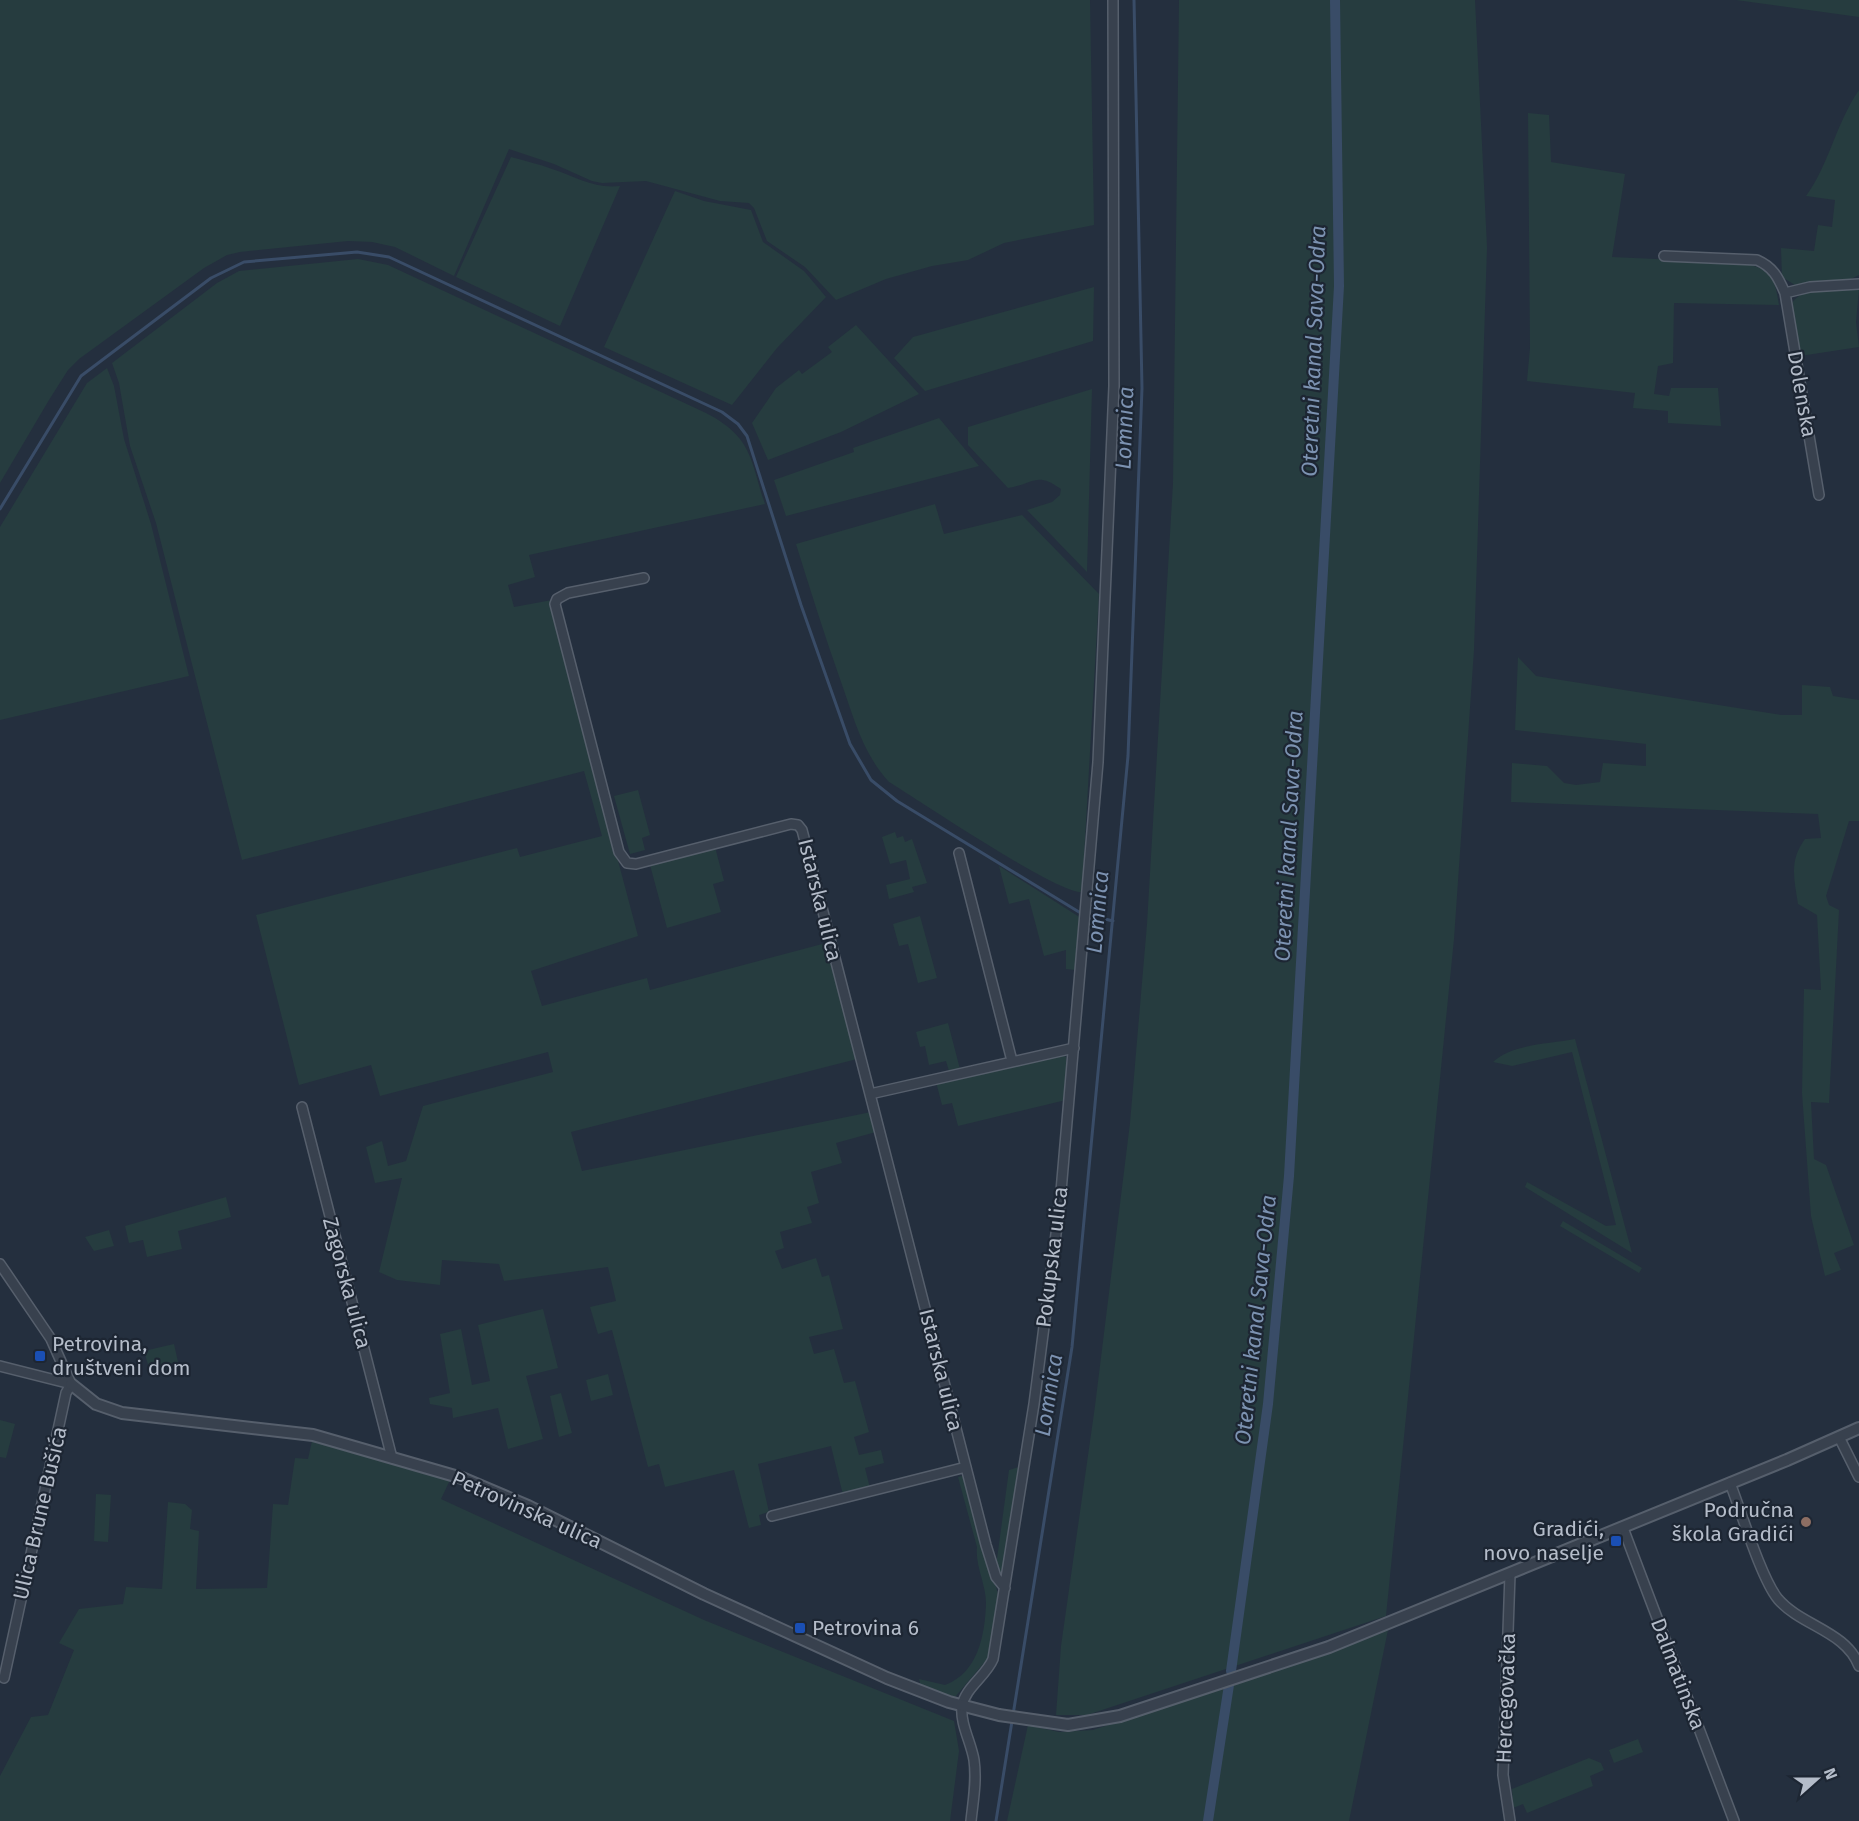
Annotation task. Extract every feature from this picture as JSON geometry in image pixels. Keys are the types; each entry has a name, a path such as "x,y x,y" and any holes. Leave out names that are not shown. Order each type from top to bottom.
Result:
{"street":[{"name":"Pokupska ulica","path":"963,1706 969,1691 989,1668 993,1659 1034,1404 1060,1203 1087,902 1098,762 1114,386 1113,0"},
{"name":"Dolenska","path":"1664,256 1756,260 1768,265 1777,276 1785,293 1820,495"},
{"path":"1785,293 1810,287 1859,284"},
{"name":"Istarska ulica","path":"644,578 568,593 556,599 555,604 622,859 636,864 652,861 717,842 798,825 805,836 966,1467 993,1568 1005,1588"},
{"path":"959,853 1012,1061"},
{"path":"870,1094 1074,1048"},
{"name":"Zagorska ulica","path":"302,1107 392,1458"},
{"path":"0,1264 51,1339 71,1384"},
{"name":"Petrovinska ulica","path":"0,1366 71,1384 96,1404 122,1413 288,1431 462,1478 504,1495 704,1594 887,1678 963,1706 999,1715 1037,1722 1083,1724 1120,1716 1329,1647 1730,1484 1859,1428"},
{"name":"Ulica Brune Bušića","path":"3,1678 66,1393 71,1384"},
{"path":"1839,1437 1859,1477"},
{"path":"772,1516 966,1467"},
{"path":"1730,1484 1767,1577 1779,1599 1845,1645 1859,1666"},
{"name":"Dalmatinska","path":"1623,1527 1734,1821"},
{"name":"Hercegovačka","path":"1509,1574 1503,1775 1510,1821"},
{"path":"963,1706 963,1723 974,1760 975,1783 971,1821"}],"green space":[{"path":"0,0 1090,0 1094,225 1004,243 968,260 932,266 886,279 836,300 805,267 767,241 754,208 749,203 720,201 646,181 602,183 592,181 554,164 509,149 454,276 395,247 372,242 348,241 227,255 204,268 79,359 68,370 0,483"},
{"path":"1179,0 1475,0 1487,247 1474,650 1454,939 1386,1616 1087,1715 1056,1715 1061,1646 1095,1406 1130,1123 1147,924 1173,483"},
{"path":"1736,0 1859,0 1859,17"},
{"path":"1859,90 1859,275 1851,279 1795,285 1782,277 1781,248 1814,251 1818,225 1832,227 1835,200 1806,196 1821,171 1844,116"},
{"path":"1528,113 1549,115 1551,162 1625,174 1612,257 1743,263 1760,268 1770,276 1776,288 1779,305 1674,303 1673,363 1658,366 1654,394 1669,396 1671,388 1718,388 1721,426 1668,423 1668,411 1633,408 1635,393 1527,381 1530,348"},
{"path":"511,157 594,184 620,186 560,326 456,277"},
{"path":"675,191 704,201 751,210 763,242 804,271 826,297 777,348 732,405 604,347"},
{"path":"358,259 388,265 706,413 733,431 741,440 752,461 765,504 529,555 535,577 508,585 514,607 552,600 558,634 638,936 531,971 542,1006 647,978 650,990 826,943 857,1059 571,1132 582,1171 871,1112 876,1132 836,1143 842,1163 811,1172 819,1203 807,1207 812,1223 780,1232 784,1248 775,1251 782,1269 816,1258 822,1277 829,1275 843,1329 809,1337 814,1354 834,1349 844,1383 855,1381 869,1432 854,1437 859,1455 881,1450 884,1463 865,1468 870,1488 843,1495 831,1446 758,1464 769,1512 759,1515 761,1525 749,1528 734,1470 665,1487 659,1464 648,1467 612,1330 598,1334 590,1307 616,1301 608,1267 504,1281 499,1264 442,1260 440,1285 397,1280 379,1272 402,1178 375,1183 366,1147 382,1141 388,1166 406,1161 423,1106 553,1072 548,1052 380,1096 371,1065 299,1085 256,915 517,848 520,857 602,836 584,771 242,860 156,523 130,446 119,383 112,363 217,283 239,271"},
{"path":"1094,287 1093,341 925,391 894,358 913,337"},
{"path":"1821,289 1859,289 1856,322 1859,347 1800,356 1791,305 1796,299 1803,294"},
{"path":"856,325 919,394 841,432 768,460 752,423 776,388 799,370 802,374 832,352 828,347"},
{"path":"107,368 114,386 124,439 151,524 189,676 0,720 0,527 87,383"},
{"path":"1092,389 1087,572 1027,510 1052,502 1060,495 1061,489 1040,480 1008,488 968,445 968,427"},
{"path":"939,418 979,466 786,516 774,480 854,452 853,448"},
{"path":"935,504 944,534 1022,515 1099,594 1082,892 1068,889 1018,863 889,782 872,759 854,720 796,544"},
{"path":"1518,657 1536,676 1781,715 1802,715 1802,685 1830,687 1833,696 1859,700 1859,821 1849,821 1826,896 1829,905 1839,910 1829,1103 1811,1102 1814,1159 1826,1165 1854,1245 1834,1253 1841,1270 1825,1276 1811,1216 1802,1093 1804,989 1821,990 1817,915 1798,904 1794,870 1797,855 1805,839 1821,838 1818,814 1511,802 1512,763 1547,766 1564,783 1576,785 1600,782 1603,763 1646,766 1646,744 1515,730"},
{"path":"638,790 650,835 642,838 645,850 630,854 614,796"},
{"path":"895,832 897,838 903,836 905,842 912,839 927,883 912,887 914,892 889,899 886,885 910,879 906,860 890,864 882,837"},
{"path":"715,847 724,881 713,884 721,912 667,928 650,865"},
{"path":"999,866 1081,918 1076,970 1066,969 1066,950 1044,956 1029,899 1009,904"},
{"path":"920,916 937,978 918,983 908,944 899,946 893,924"},
{"path":"948,1023 960,1069 949,1071 946,1061 929,1065 925,1046 920,1047 916,1032"},
{"path":"1575,1039 1632,1253 1525,1187 1527,1182 1606,1226 1616,1225 1572,1052 1512,1066 1493,1062 1520,1048"},
{"path":"1060,1054 1066,1057 1066,1100 958,1126 952,1103 942,1105 936,1082"},
{"path":"226,1197 231,1217 178,1231 182,1249 147,1257 143,1240 129,1243 125,1226"},
{"path":"1563,1221 1642,1268 1639,1273 1560,1226"},
{"path":"109,1230 114,1246 94,1251 85,1237"},
{"path":"543,1309 558,1368 526,1376 543,1439 508,1449 498,1408 453,1418 452,1408 430,1404 429,1398 450,1393 440,1334 461,1329 472,1385 490,1381 478,1325"},
{"path":"174,1344 178,1362 149,1368 144,1351"},
{"path":"608,1374 613,1395 591,1401 586,1380"},
{"path":"561,1393 572,1433 559,1437 550,1396"},
{"path":"0,1420 15,1424 6,1458 0,1457"},
{"path":"312,1441 450,1480 441,1499 704,1620 954,1721 959,1751 950,1821 0,1821 0,1776 31,1717 48,1715 74,1650 59,1643 79,1609 123,1604 126,1587 162,1589 168,1502 185,1504 192,1510 190,1529 199,1531 196,1589 267,1588 273,1504 288,1505 295,1458 308,1459"},
{"path":"1019,1467 1004,1571 1000,1574 996,1566 1009,1470"},
{"path":"965,1475 998,1594 989,1657 955,1697 921,1686 919,1679 945,1685 965,1672 978,1652 984,1628 986,1596 977,1547 958,1477"},
{"path":"96,1494 111,1495 108,1542 94,1541"},
{"path":"1388,1630 1349,1821 1007,1821 1028,1725 1059,1732 1093,1730"},
{"path":"1638,1739 1643,1752 1614,1763 1609,1750"},
{"path":"1589,1758 1601,1763 1604,1770 1590,1776 1593,1786 1527,1813 1523,1804 1513,1808 1512,1789"}],"waterway":[{"name":"Lomnica","path":"996,1821 1072,1347 1128,756 1142,388 1134,0"},
{"name":"Oteretni kanal Sava-Odra","path":"1231,1671 1268,1404 1289,1176 1339,286 1335,0"},
{"path":"0,509 81,376 211,278 244,262 357,252 389,257 722,412 738,424 747,436 801,605 850,744 871,780 897,801 1079,912"},
{"path":"1093,916 1113,921"},
{"name":"Oteretni kanal Sava-Odra","path":"1208,1821 1229,1685"}],"place":[{"name":"Petrovina, društveni dom","path":"40,1356"},
{"name":"Područna škola Gradići","path":"1806,1522"},
{"name":"Gradići, novo naselje","path":"1616,1541"},
{"name":"Petrovina 6","path":"800,1628"}]}
